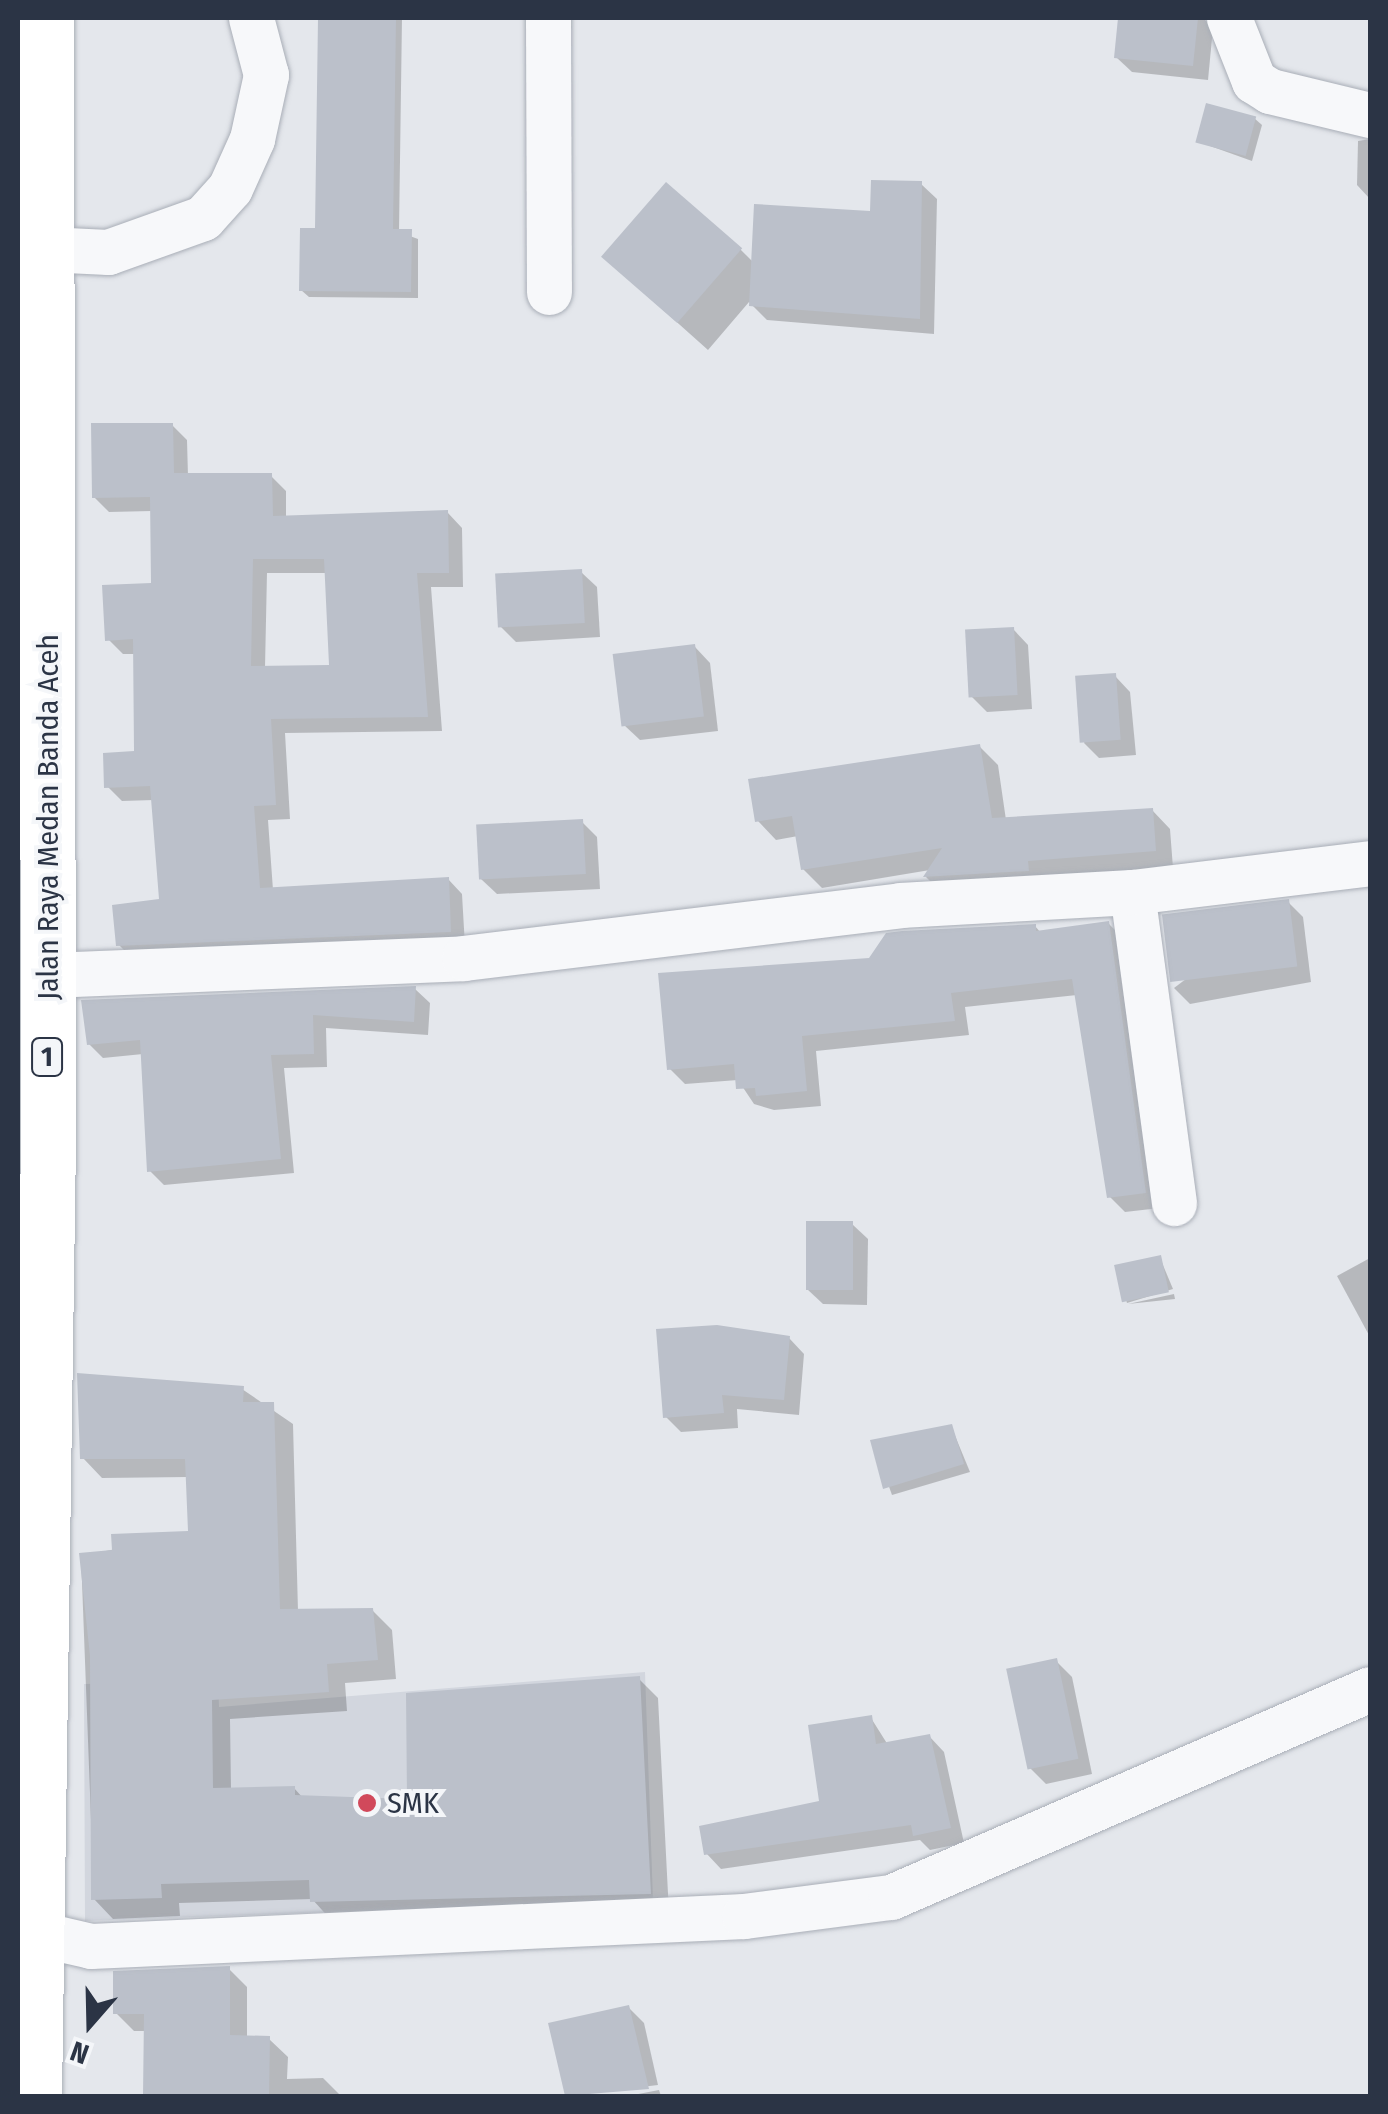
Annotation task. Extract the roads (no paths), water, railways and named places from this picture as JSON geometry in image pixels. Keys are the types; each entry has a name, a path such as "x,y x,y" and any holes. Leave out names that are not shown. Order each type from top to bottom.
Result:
{"highway":[{"name":"Jalan Raya Medan Banda Aceh","path":"34,2096 39,1934 33,1139 46,975 33,851 33,689 46,249 30,82 46,18"}],"street":[{"path":"46,249 108,252 202,218 221,198 252,139 266,75 251,18"},
{"path":"548,18 549,292"},
{"path":"1230,18 1254,82 1270,91 1370,114"},
{"path":"46,975 464,958 900,906 1132,892 1370,863"},
{"path":"1132,892 1174,1203"},
{"path":"39,1934 91,1946 744,1916 891,1897 1370,1689"}],"place":[{"name":"SMK","path":"367,1803"}]}
